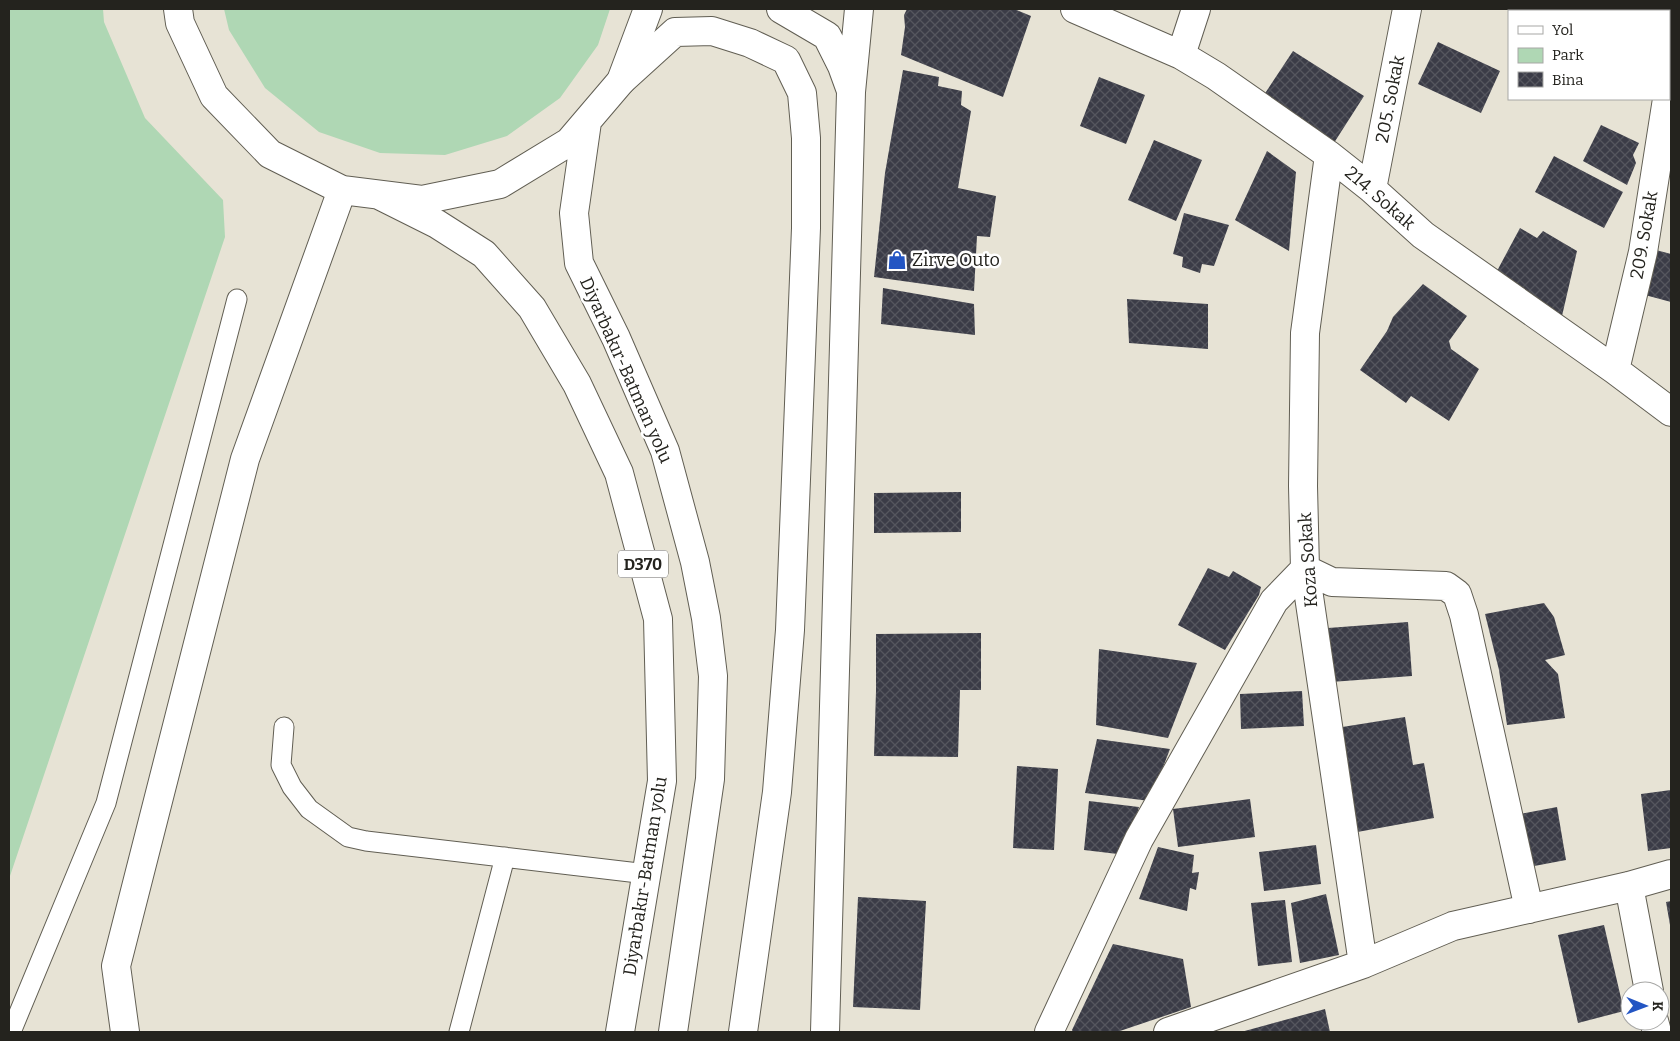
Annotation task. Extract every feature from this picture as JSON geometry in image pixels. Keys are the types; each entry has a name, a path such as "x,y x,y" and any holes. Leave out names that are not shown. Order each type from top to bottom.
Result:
{"main road":[{"path":"178,9 180,23 214,96 270,154 342,190 422,200 500,184 569,142 621,81 675,32 712,31 750,42 786,60 802,93 806,138 806,228 790,630 776,792 743,1032"},
{"path":"621,81 648,9"},
{"path":"781,9 827,36 842,66 851,92"},
{"path":"826,1032 851,92 859,9"},
{"name":"214. Sokak","path":"1075,9 1182,54 1216,76 1329,155 1423,235 1615,370 1671,412"},
{"path":"1182,54 1196,9"},
{"name":"205. Sokak","path":"1372,190 1407,9"},
{"name":"209. Sokak","path":"1615,370 1643,252 1667,100"},
{"name":"Diyarbakır-Batman yolu","path":"587,122 574,213 579,263 616,338 665,451 695,562 706,618 713,676 710,779 673,1032"},
{"name":"Koza Sokak","path":"1329,155 1305,333 1303,486 1305,569 1363,964"},
{"path":"125,1032 116,966 245,459 342,190"},
{"name":"Diyarbakır-Batman yolu","path":"379,195 437,224 484,254 532,308 577,384 619,473 658,619 662,781 620,1032"},
{"path":"1049,1032 1139,839 1274,601 1305,569 1332,582 1446,586 1457,594 1464,615 1529,909"},
{"path":"1168,1032 1363,964 1453,926 1629,886 1671,874"},
{"path":"1629,886 1647,981"}],"lane":[{"path":"14,1031 106,803 237,299"},
{"path":"284,727 281,765 292,787 309,809 348,837 366,841 647,874"},
{"path":"459,1032 505,857"}],"green space":[{"path":"9,9 103,9 104,22 145,118 223,200 225,237 9,879"},
{"path":"224,9 610,9 598,45 560,98 507,136 445,155 380,153 319,132 265,88 229,30"}],"building":[{"path":"907,9 1014,9 1031,16 1003,97 901,55 905,27 904,15"},
{"path":"1438,42 1500,71 1481,113 1418,84"},
{"path":"1293,51 1364,96 1332,146 1262,98"},
{"path":"903,70 939,77 938,86 962,91 961,105 971,111 958,188 996,196 990,237 977,236 974,291 874,277 885,173"},
{"path":"1099,77 1145,95 1126,144 1080,126"},
{"path":"1601,125 1639,143 1633,155 1636,163 1627,185 1583,161"},
{"path":"1154,140 1202,160 1176,221 1128,200"},
{"path":"1267,151 1296,172 1289,251 1235,220"},
{"path":"1554,156 1623,192 1604,228 1535,192"},
{"path":"1184,213 1229,225 1214,266 1202,264 1200,273 1182,267 1183,257 1173,254"},
{"path":"1520,228 1537,238 1543,231 1577,251 1562,316 1497,271"},
{"path":"1656,250 1671,254 1671,302 1645,295"},
{"path":"1423,284 1467,316 1449,341 1451,349 1479,369 1449,421 1411,396 1406,403 1360,370 1387,331 1393,317"},
{"path":"883,288 974,304 975,335 881,324"},
{"path":"1127,299 1208,304 1208,349 1129,343"},
{"path":"961,492 961,532 874,533 874,493"},
{"path":"1208,568 1229,577 1233,571 1261,587 1259,595 1225,650 1178,625"},
{"path":"1544,603 1554,617 1565,655 1545,660 1558,674 1565,718 1507,725 1499,670 1485,614"},
{"path":"1408,622 1412,676 1331,682 1328,628"},
{"path":"981,633 981,690 960,690 958,757 874,756 876,634"},
{"path":"1099,649 1197,663 1168,738 1096,725"},
{"path":"1302,691 1304,726 1241,729 1240,694"},
{"path":"1405,717 1413,765 1424,763 1434,818 1352,833 1336,728"},
{"path":"1097,739 1170,749 1150,801 1085,793"},
{"path":"1017,766 1058,769 1054,850 1013,848"},
{"path":"1671,790 1671,848 1648,851 1641,794"},
{"path":"1250,799 1255,837 1178,847 1173,809"},
{"path":"1089,801 1139,807 1126,855 1084,850"},
{"path":"1557,807 1566,860 1529,867 1520,814"},
{"path":"1316,845 1321,884 1264,891 1259,852"},
{"path":"1158,847 1194,855 1192,873 1199,872 1196,890 1190,888 1187,911 1139,899"},
{"path":"1326,894 1339,955 1300,963 1291,903"},
{"path":"858,897 926,901 920,1010 853,1007"},
{"path":"1285,900 1292,962 1258,966 1251,903"},
{"path":"1671,901 1671,925 1670,925 1666,902"},
{"path":"1604,925 1620,994 1620,1012 1578,1023 1558,935"},
{"path":"1113,944 1183,959 1191,1007 1117,1032 1073,1032 1072,1030"},
{"path":"1325,1009 1330,1032 1241,1032"}],"place":[{"name":"Zirve Outo","path":"897,260"}]}
